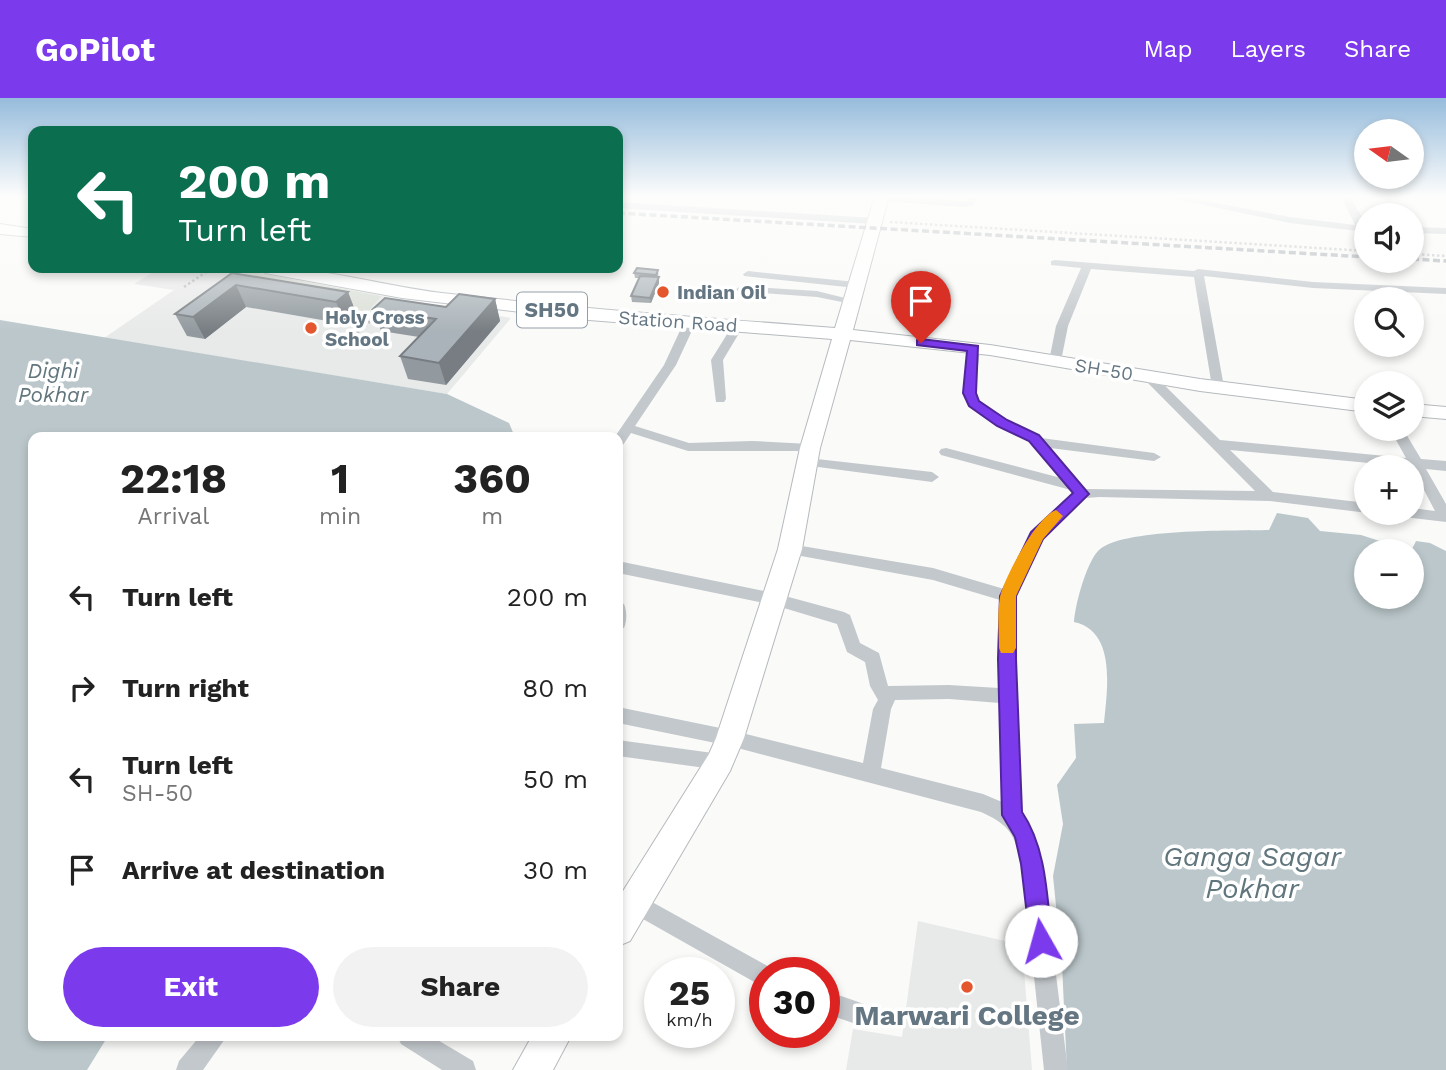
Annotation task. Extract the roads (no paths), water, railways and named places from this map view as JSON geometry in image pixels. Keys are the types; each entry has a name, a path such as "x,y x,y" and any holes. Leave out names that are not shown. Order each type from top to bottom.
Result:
{"main road":[{"path":"623,921 725,750 790,549 809,455 869,241"},
{"name":"Station Road","path":"292,273 402,293 589,315 842,334"},
{"name":"SH-50","path":"842,334 974,348 1218,387 1354,404"},
{"path":"1424,411 1446,413"},
{"path":"532,1070 550,1041"}],"street":[{"path":"1055,264 1196,274 1202,272 1302,284 1446,291"},
{"path":"1055,361 1062,326 1087,266"},
{"path":"748,274 854,293"},
{"path":"1196,274 1218,387"},
{"path":"741,289 817,295 854,293"},
{"path":"623,435 670,365 690,322"},
{"path":"720,399 717,360 738,325"},
{"path":"974,348 969,393 974,403 1002,423 1028,434 1038,442 1079,491"},
{"path":"1148,376 1269,496"},
{"path":"628,428 688,447 752,445 932,477"},
{"path":"1038,442 1154,457"},
{"path":"1217,444 1354,459"},
{"path":"946,452 1079,491 1269,496 1354,506"},
{"path":"1424,464 1446,466"},
{"path":"1424,477 1446,517"},
{"path":"1056,1070 1032,864 1025,834 1012,815 1008,596 1037,536 1079,491"},
{"path":"1424,515 1446,517"},
{"path":"790,549 933,575 1008,596"},
{"path":"623,569 774,600 844,620 853,647 873,658 879,686 886,698 870,774"},
{"path":"886,698 896,692 1008,696"},
{"path":"623,717 725,750"},
{"path":"623,748 725,750 870,774 983,803 1012,815"},
{"path":"634,903 749,968"},
{"path":"840,1006 856,1012"},
{"path":"188,1070 211,1041"},
{"path":"417,1041 464,1070"}],"water":[{"name":"Dighi Pokhar","path":"0,320 447,394 509,423 513,432 28,432 28,1041 105,1041 87,1070 0,1070"},
{"name":"Ganga Sagar Pokhar","path":"1277,513 1308,518 1320,531 1361,535 1374,539 1354,539 1354,609 1424,609 1424,542 1446,551 1446,1070 1067,1070 1062,965 1053,876 1063,824 1057,785 1076,758 1074,724 1104,723 1107,695 1103,649 1088,628 1074,622 1076,606 1085,575 1094,557 1098,551 1110,544 1129,538 1205,531 1269,530"}],"railway":[{"path":"1101,241 1354,256"},
{"path":"1424,260 1446,261"}],"place":[{"name":"Indian Oil","path":"663,292"},
{"name":"Holy Cross School","path":"311,328"},
{"name":"Marwari College","path":"967,987"}]}
